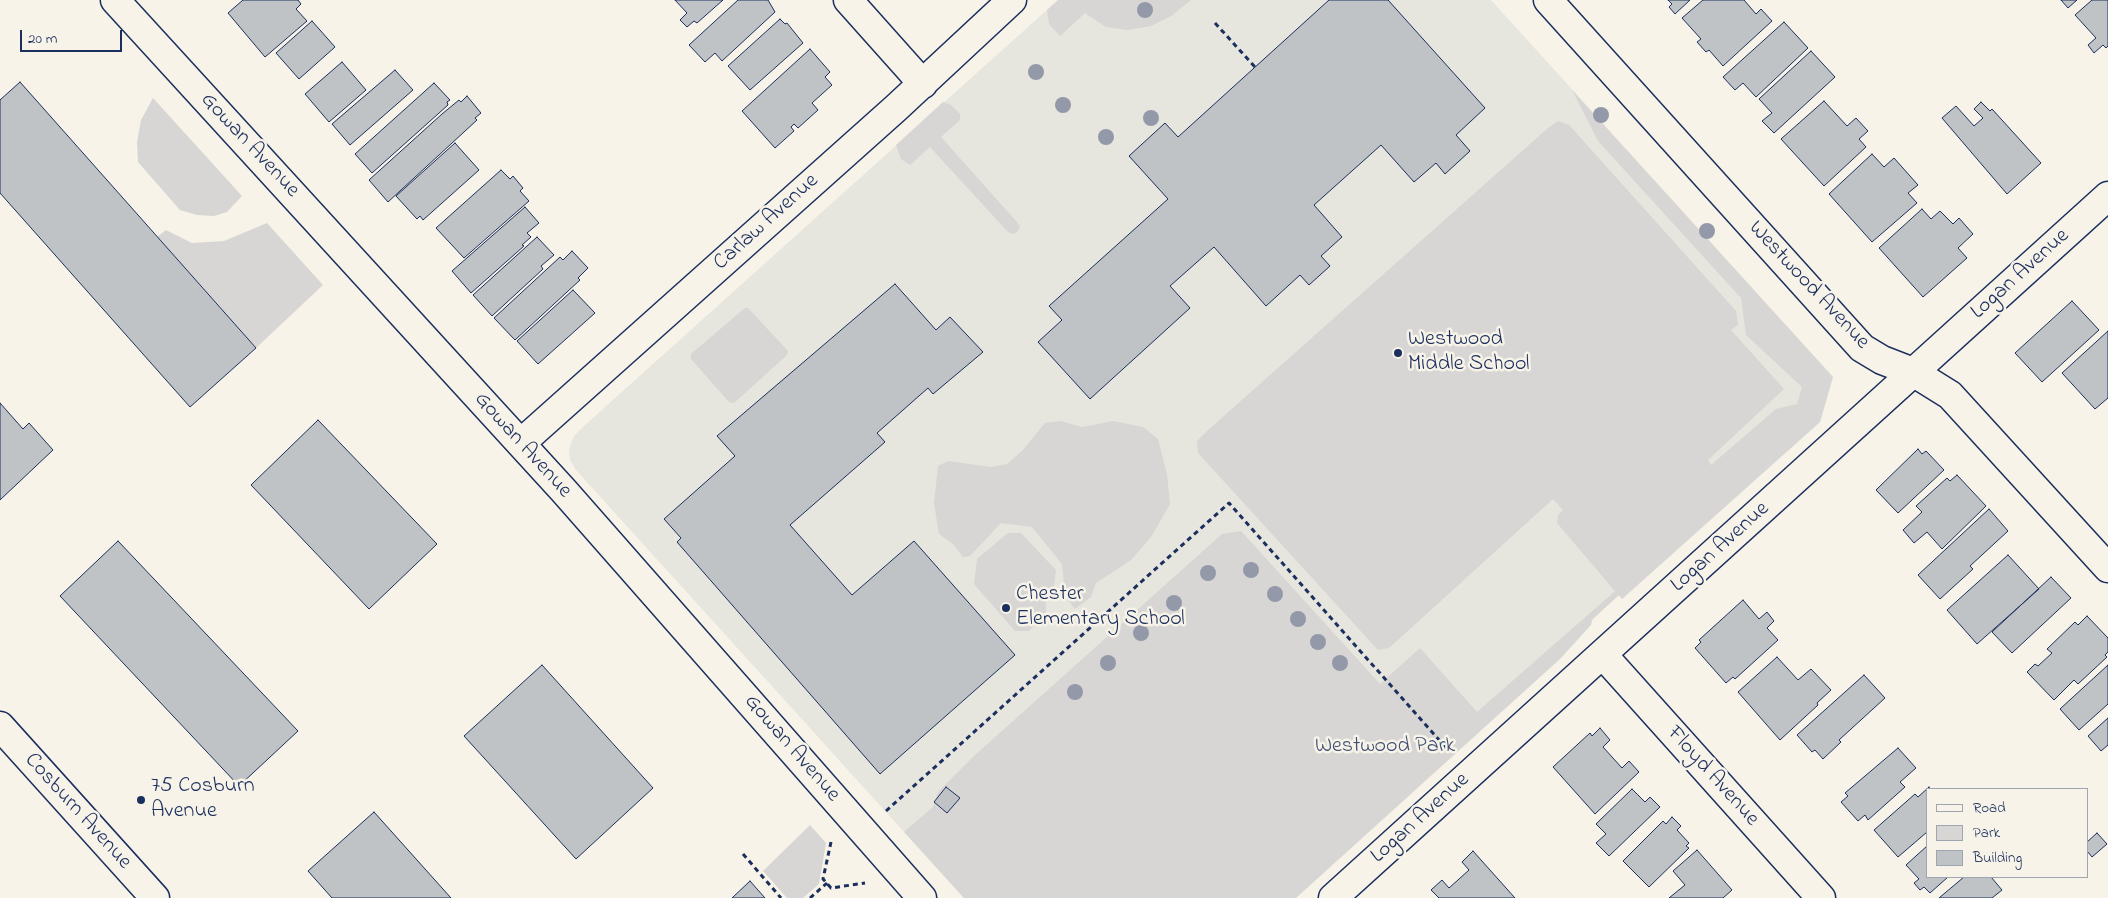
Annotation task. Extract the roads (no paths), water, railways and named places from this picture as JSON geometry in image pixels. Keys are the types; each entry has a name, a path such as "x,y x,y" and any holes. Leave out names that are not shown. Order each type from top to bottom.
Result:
{"street":[{"name":"Gowan Avenue","path":"115,0 520,443 922,898"},
{"path":"848,0 923,84"},
{"name":"Carlaw Avenue","path":"520,443 923,84 1012,0"},
{"name":"Westwood Avenue","path":"1548,0 1862,348 1882,360 1913,372 1950,395 2108,568"},
{"name":"Logan Avenue","path":"1333,898 2108,196"},
{"name":"Floyd Avenue","path":"1603,655 1821,898"},
{"name":"Cosburn Avenue","path":"0,726 155,898"}],"place":[{"name":"Westwood Middle School","path":"1398,353"},
{"name":"Chester Elementary School","path":"1006,608"},
{"name":"75 Cosburn Avenue","path":"141,800"}],"park label":[{"name":"Westwood Park","path":"1385,747"}]}
